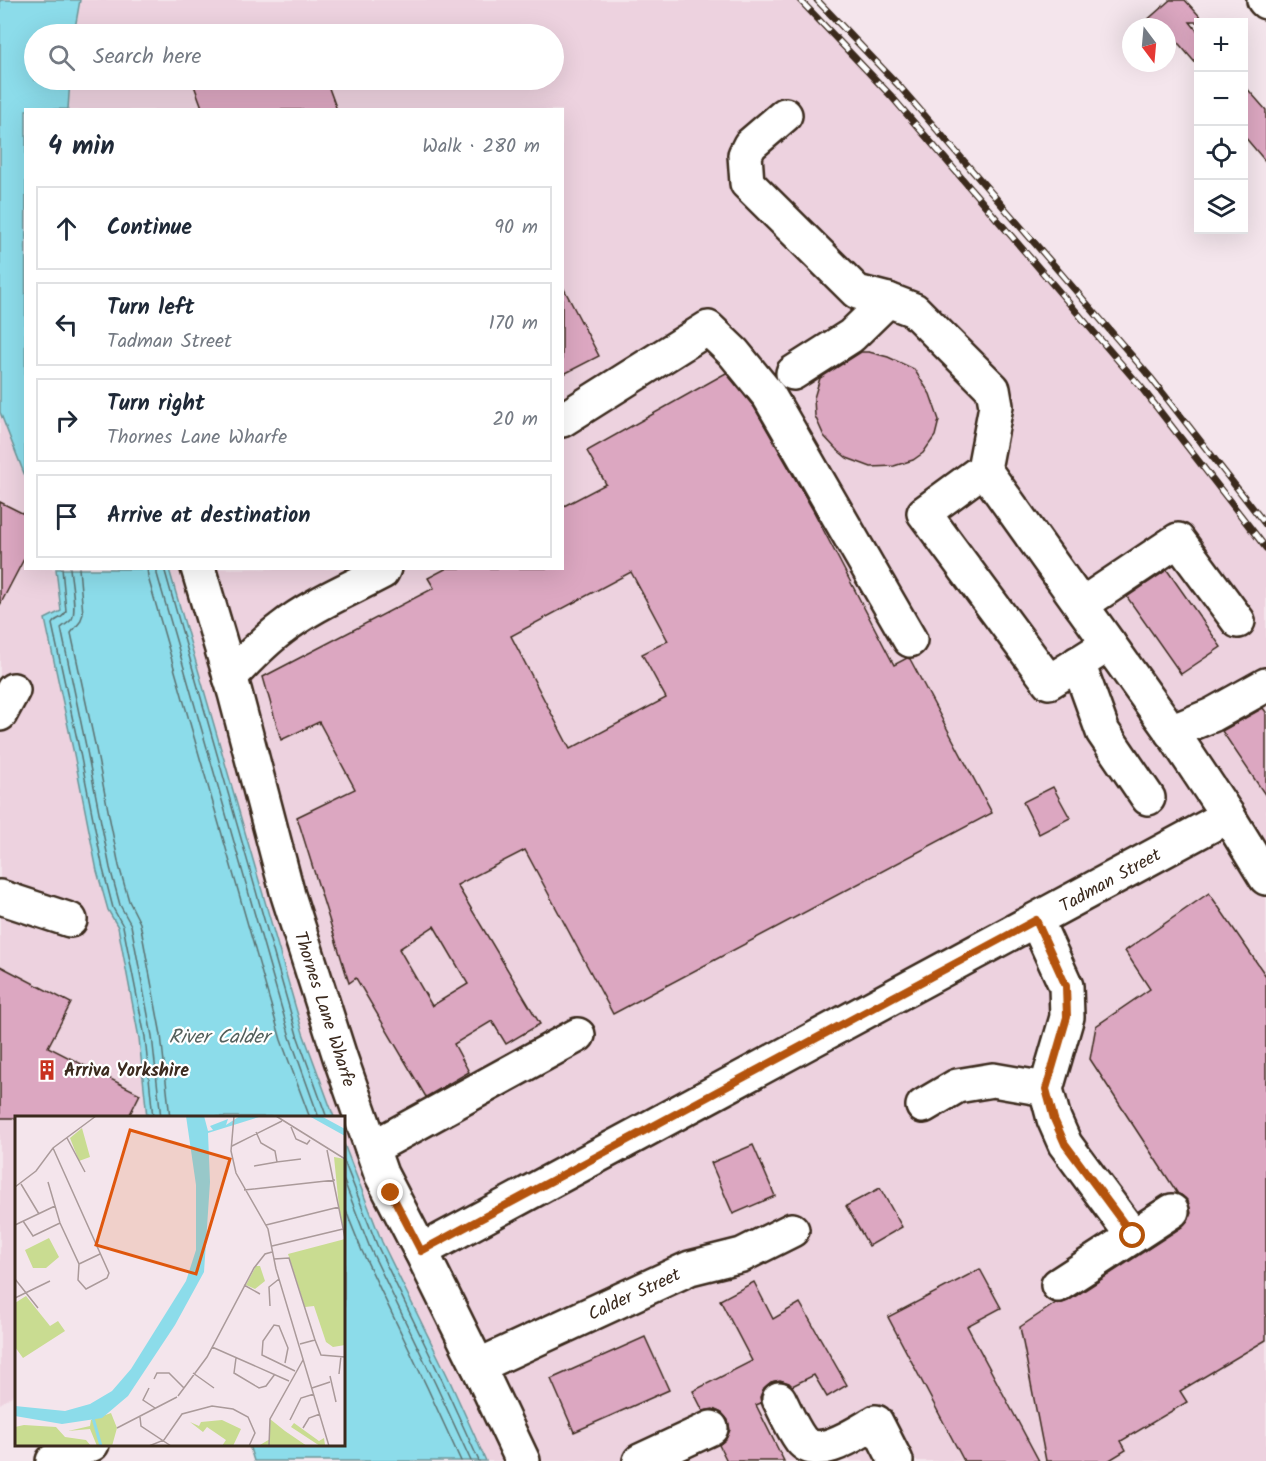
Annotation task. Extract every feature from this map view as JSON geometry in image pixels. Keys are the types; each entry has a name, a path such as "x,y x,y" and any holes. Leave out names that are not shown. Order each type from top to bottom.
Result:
{"lane":[{"path":"785,115 750,145 745,155 747,183 857,292 914,309 993,389 996,406 984,469 924,513 1049,682 1108,644"},
{"path":"793,373 851,336 888,300"},
{"path":"564,419 708,328 734,353 769,396 910,640"},
{"path":"984,469 1173,735 1228,816 1266,878"},
{"path":"1081,605 1178,540 1238,621"},
{"name":"Thornes Lane Wharfe","path":"199,570 230,677 288,896 381,1174 523,1461"},
{"path":"230,677 281,629 309,610 383,570"},
{"path":"1078,663 1103,732 1148,798"},
{"path":"1173,735 1266,685"},
{"name":"Tadman Street","path":"421,1251 1228,816"},
{"path":"0,897 70,920"},
{"path":"1036,920 1066,986 1067,1017 1046,1089 1054,1119 1065,1144 1133,1236"},
{"path":"372,1148 578,1035"},
{"path":"923,1106 957,1086 993,1080 1046,1089"},
{"path":"1058,1285 1172,1211"},
{"name":"Calder Street","path":"478,1366 690,1268 742,1255 792,1230"},
{"path":"778,1399 802,1442 812,1448 825,1448 876,1422 896,1461"},
{"path":"640,1461 711,1428"},
{"path":"53,1461 87,1446"}],"shaded area":[{"path":"22,0 800,0 892,97 1141,387 1266,548 1266,1461 387,1461 345,1397 345,1116 257,1116 105,570 564,570 564,108 26,108 25,90 564,90 564,24 24,24 24,55"},
{"path":"0,412 24,473 24,570 56,570 61,611 45,618 97,871 108,910 118,927 139,1038 147,1116 15,1116 15,1394 0,1404"}],"water":[{"path":"0,0 80,0 76,24 24,24 24,90 69,90 68,108 24,108 24,473 0,412"},
{"name":"River Calder","path":"56,570 169,570 303,1033 334,1116 147,1116 139,1038 118,927 108,910 97,871 45,619 61,611"},
{"path":"345,1147 382,1242 486,1461 254,1461 249,1446 345,1446"}],"building":[{"path":"1170,0 1185,0 1201,18 1194,18 1194,22 1190,22 1194,27 1194,61 1176,40 1176,18 1150,18"},
{"path":"196,90 330,90 336,108 202,108"},
{"path":"1248,90 1266,110 1266,162 1248,141"},
{"path":"564,289 599,356 564,374"},
{"path":"861,352 888,357 914,369 930,394 939,420 935,436 923,453 913,460 894,466 871,467 847,458 824,436 815,416 814,398 820,378"},
{"path":"726,373 754,407 814,512 894,665 907,658 910,659 992,813 613,1014 525,850 457,885 540,1024 506,1044 492,1021 454,1044 469,1072 426,1097 356,978 349,983 297,817 355,789 319,722 281,740 263,677 434,588 428,578 443,570 564,570 564,506 606,484 587,451","holes":["631,572 668,641 642,654 666,698 570,749 511,636","434,926 468,984 432,1006 399,949"]},
{"path":"0,502 24,514 24,559 0,605"},
{"path":"1167,570 1221,647 1181,674 1127,597"},
{"path":"1263,708 1266,712 1266,796 1222,731"},
{"path":"1053,787 1070,818 1039,834 1023,802"},
{"path":"1209,893 1266,976 1266,1340 1180,1391 1187,1402 1121,1441 1126,1450 1108,1461 1046,1461 1020,1327 1056,1303 1068,1301 1182,1227 1191,1213 1188,1201 1178,1194 1090,1059 1096,1026 1150,989 1125,951"},
{"name":"Arriva Yorkshire","path":"0,966 71,1003 48,1047 140,1094 129,1116 0,1118"},
{"path":"753,1145 775,1196 733,1214 711,1163"},
{"path":"880,1188 902,1227 869,1246 846,1206"},
{"path":"980,1269 1001,1308 967,1326 1039,1461 964,1461 888,1317"},
{"path":"754,1282 773,1319 800,1303 847,1385 827,1397 814,1375 792,1386 780,1380 771,1382 764,1388 760,1397 761,1403 756,1405 784,1461 727,1461 719,1445 726,1439 730,1430 728,1420 722,1413 713,1409 703,1411 693,1391 752,1361 720,1300"},
{"path":"645,1337 669,1390 574,1432 551,1379"}],"railway":[{"path":"800,0 892,97 1141,387 1266,548"},
{"path":"817,0 901,88 1151,378 1266,525"}],"place":[{"name":"Arriva Yorkshire","path":"47,1070"}],"route":[{"path":"391,1193 421,1251 1036,920 1066,986 1067,1017 1046,1089 1054,1119 1065,1144 1133,1236"}]}
